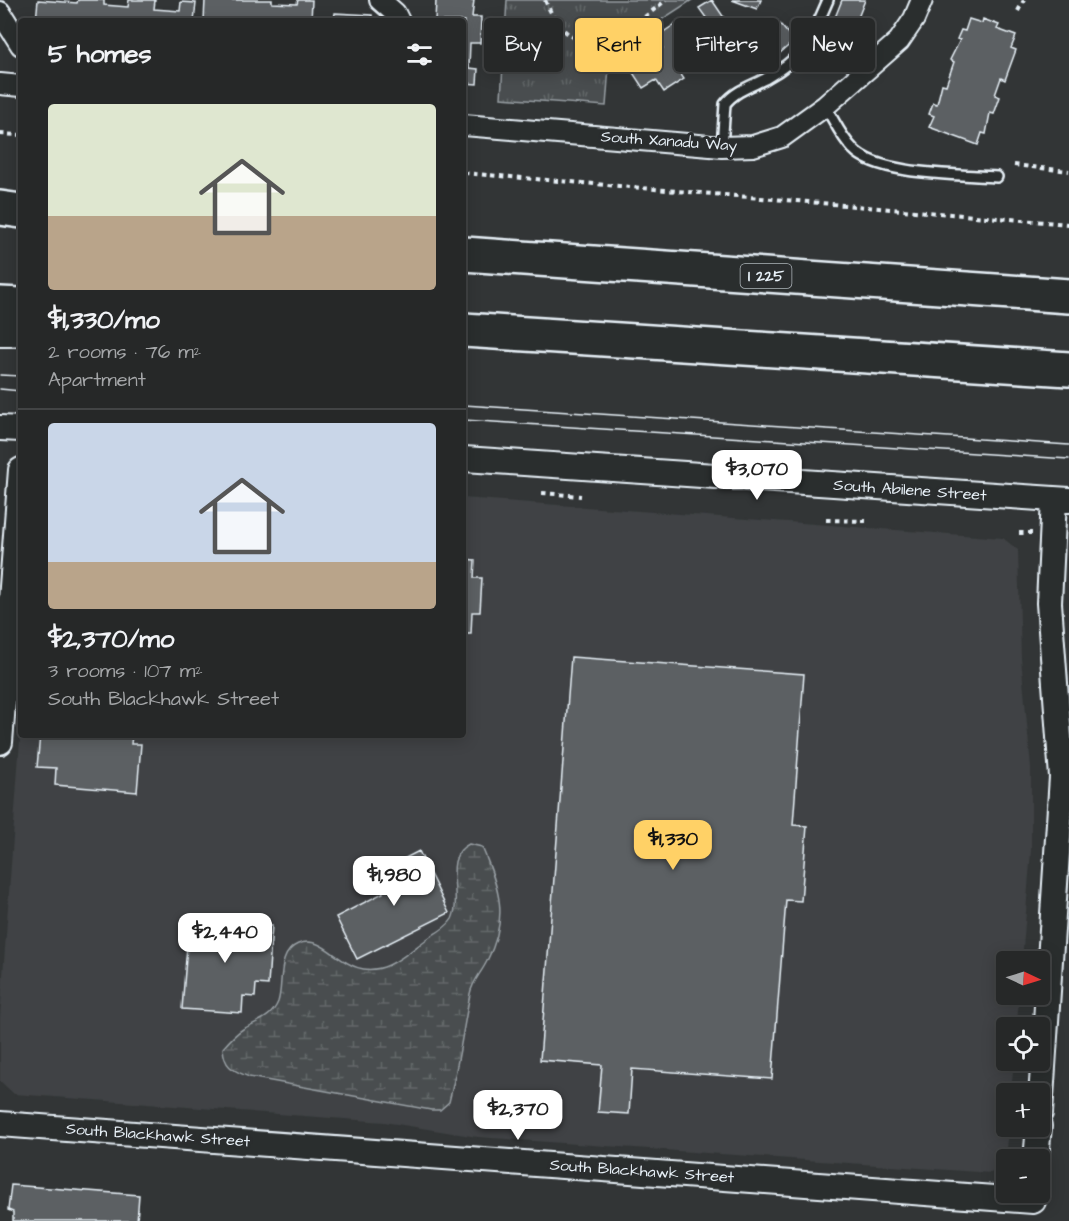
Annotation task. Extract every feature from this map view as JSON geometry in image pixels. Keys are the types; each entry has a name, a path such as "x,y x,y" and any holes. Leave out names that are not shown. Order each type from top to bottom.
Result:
{"highway":[{"path":"0,208 18,211"},
{"path":"0,220 18,221"},
{"name":"I 225","path":"466,254 1069,296"},
{"path":"0,304 18,305"},
{"path":"0,329 18,329"},
{"path":"466,330 1069,369"}],"street":[{"path":"380,0 398,18"},
{"name":"South Xanadu Way","path":"466,125 722,147 753,146 782,137 825,106 899,41 915,19 922,0"},
{"path":"0,12 18,40"},
{"path":"0,84 18,86"},
{"path":"0,428 18,429"},
{"name":"South Abilene Street","path":"466,459 1062,500"},
{"path":"1043,1083 1065,823 1049,603 1062,500"},
{"path":"0,742 18,509"},
{"name":"South Blackhawk Street","path":"0,1124 1033,1205"}],"lane":[{"path":"722,147 725,104 736,93 773,74 801,54 810,42 828,0"},
{"path":"825,106 853,150 873,162 901,168 997,177"}],"path":[{"path":"545,0 557,25 562,29 577,38 599,43 627,30 666,0"},
{"path":"1018,11 1024,0"},
{"path":"0,134 18,135"},
{"path":"1014,165 1069,171"},
{"path":"466,173 1069,224"},
{"path":"542,493 581,496"},
{"path":"826,520 866,521"}],"shaded area":[{"path":"466,498 1003,538 1018,550 1021,658 1031,767 1031,851 1023,951 996,951 996,1005 1018,1005 1018,1017 996,1017 996,1071 1013,1071 1012,1083 996,1083 996,1137 1008,1137 1007,1149 996,1149 996,1169 991,1173 477,1137 384,1122 14,1094 0,1081 0,1017 20,738 466,738","holes":["454,869 487,963 470,991 449,1102 441,1109 431,1110 249,1077 242,1029 270,1015 278,1003 281,987 325,947 350,966 369,970 389,965 451,922 456,908"]}],"green space":[{"path":"507,0 692,0 662,19 575,18 575,72 609,72 606,106 501,98 503,72 563,72 563,18 506,18"},
{"path":"469,844 482,847 497,891 500,917 494,946 471,990 449,1102 440,1110 431,1110 249,1077 227,1064 223,1048 240,1031 263,1019 275,1008 280,995 286,954 291,948 309,942 329,950 349,964 373,969 395,962 443,929 452,919 455,910 454,867 456,858"}],"building":[{"path":"38,0 77,3 78,0 104,0 104,5 128,7 129,0 155,0 154,9 180,11 181,2 196,3 194,18 36,18"},
{"path":"205,0 272,0 272,3 297,4 298,0 312,0 311,18 204,18"},
{"path":"436,0 474,0 472,17 481,17 480,43 470,43 469,68 478,69 477,84 466,83 466,18 435,18"},
{"path":"712,0 724,18 706,18 699,8"},
{"path":"732,0 761,0 757,9"},
{"path":"842,0 865,0 858,18 835,18"},
{"path":"335,13 372,15 372,18 334,18"},
{"path":"969,19 982,23 983,19 999,25 997,29 1016,36 1011,48 1016,50 1005,80 1001,78 995,95 1000,97 994,114 990,113 986,134 982,133 978,145 929,127 934,116 929,114 933,103 937,104 942,84 946,85 954,62 950,60 960,40 957,39 961,30 965,31"},
{"path":"674,25 674,72 679,72 684,79 664,92 656,80 643,88 633,72 662,72 662,33"},
{"path":"779,25 791,37 791,44 779,54"},
{"path":"466,559 475,560 474,578 482,578 480,612 472,612 471,634 466,634"},
{"path":"571,657 804,674 793,825 807,826 801,901 786,900 772,1079 632,1069 629,1114 598,1112 602,1065 540,1060"},
{"path":"40,738 132,738 131,744 141,744 137,792 55,785 56,768 37,767"},
{"path":"419,851 449,913 357,959 336,917 383,893 374,874"},
{"path":"189,920 272,925 268,985 256,984 255,997 243,996 242,1013 182,1009"},
{"path":"11,1185 139,1195 137,1221 13,1221 13,1212 8,1210"}],"tram line":[{"path":"0,375 18,376"},
{"path":"0,389 18,391"},
{"path":"466,405 1069,445"},
{"path":"466,420 1069,459"}]}
